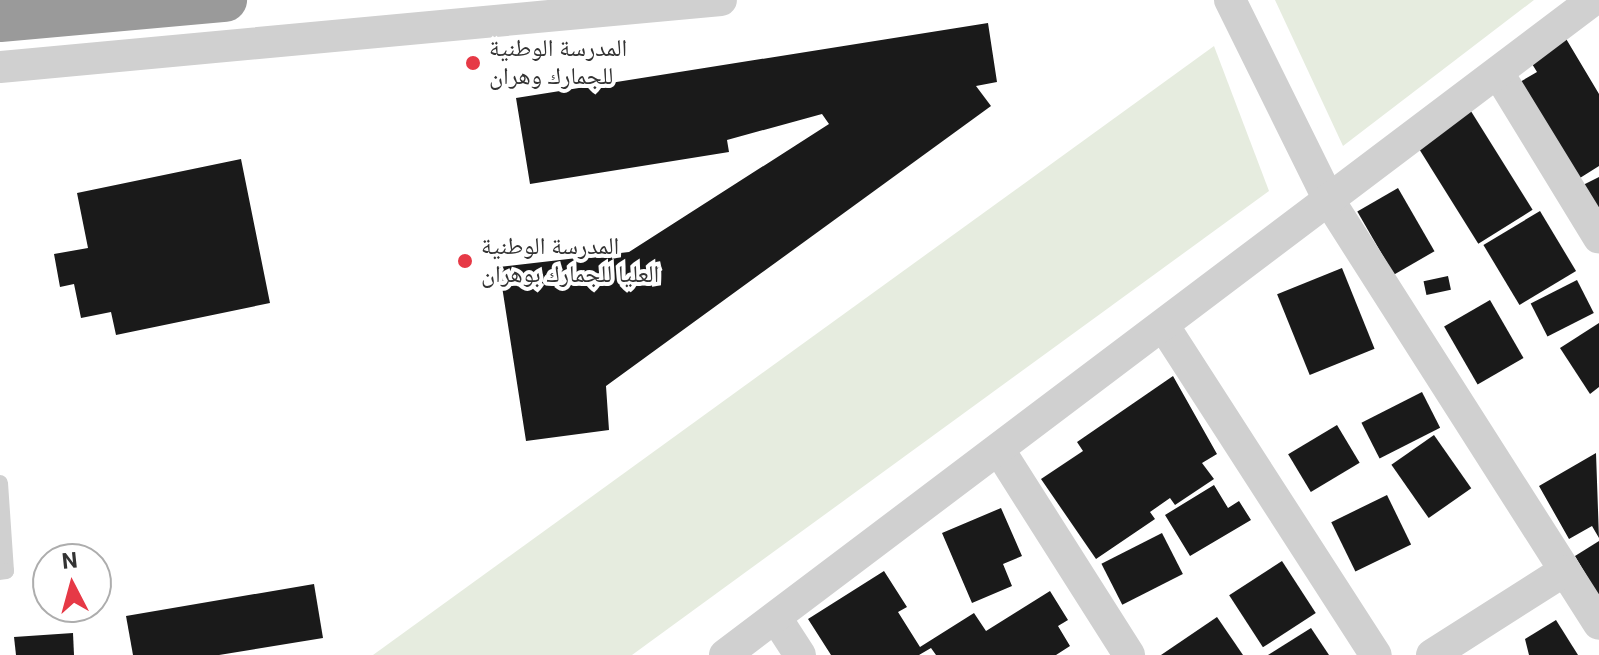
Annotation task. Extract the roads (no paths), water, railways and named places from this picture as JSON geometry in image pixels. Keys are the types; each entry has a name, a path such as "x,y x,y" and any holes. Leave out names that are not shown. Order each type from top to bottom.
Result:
{"highway":[{"path":"0,20 225,0"}],"street":[{"path":"0,67 721,0"},
{"path":"1230,0 1330,202 1599,624"},
{"path":"725,655 1001,453 1593,0"},
{"path":"1498,73 1599,238"},
{"path":"1165,328 1376,655"},
{"path":"1001,453 1129,655"},
{"path":"1432,655 1564,571"},
{"path":"776,618 800,655"}],"lane":[{"path":"0,483 6,571 0,572"}],"place":[{"name":"المدرسة الوطنية للجمارك وهران","path":"473,63"},
{"name":"المدرسة الوطنية العليا للجمارك بوهران","path":"465,261"}]}
